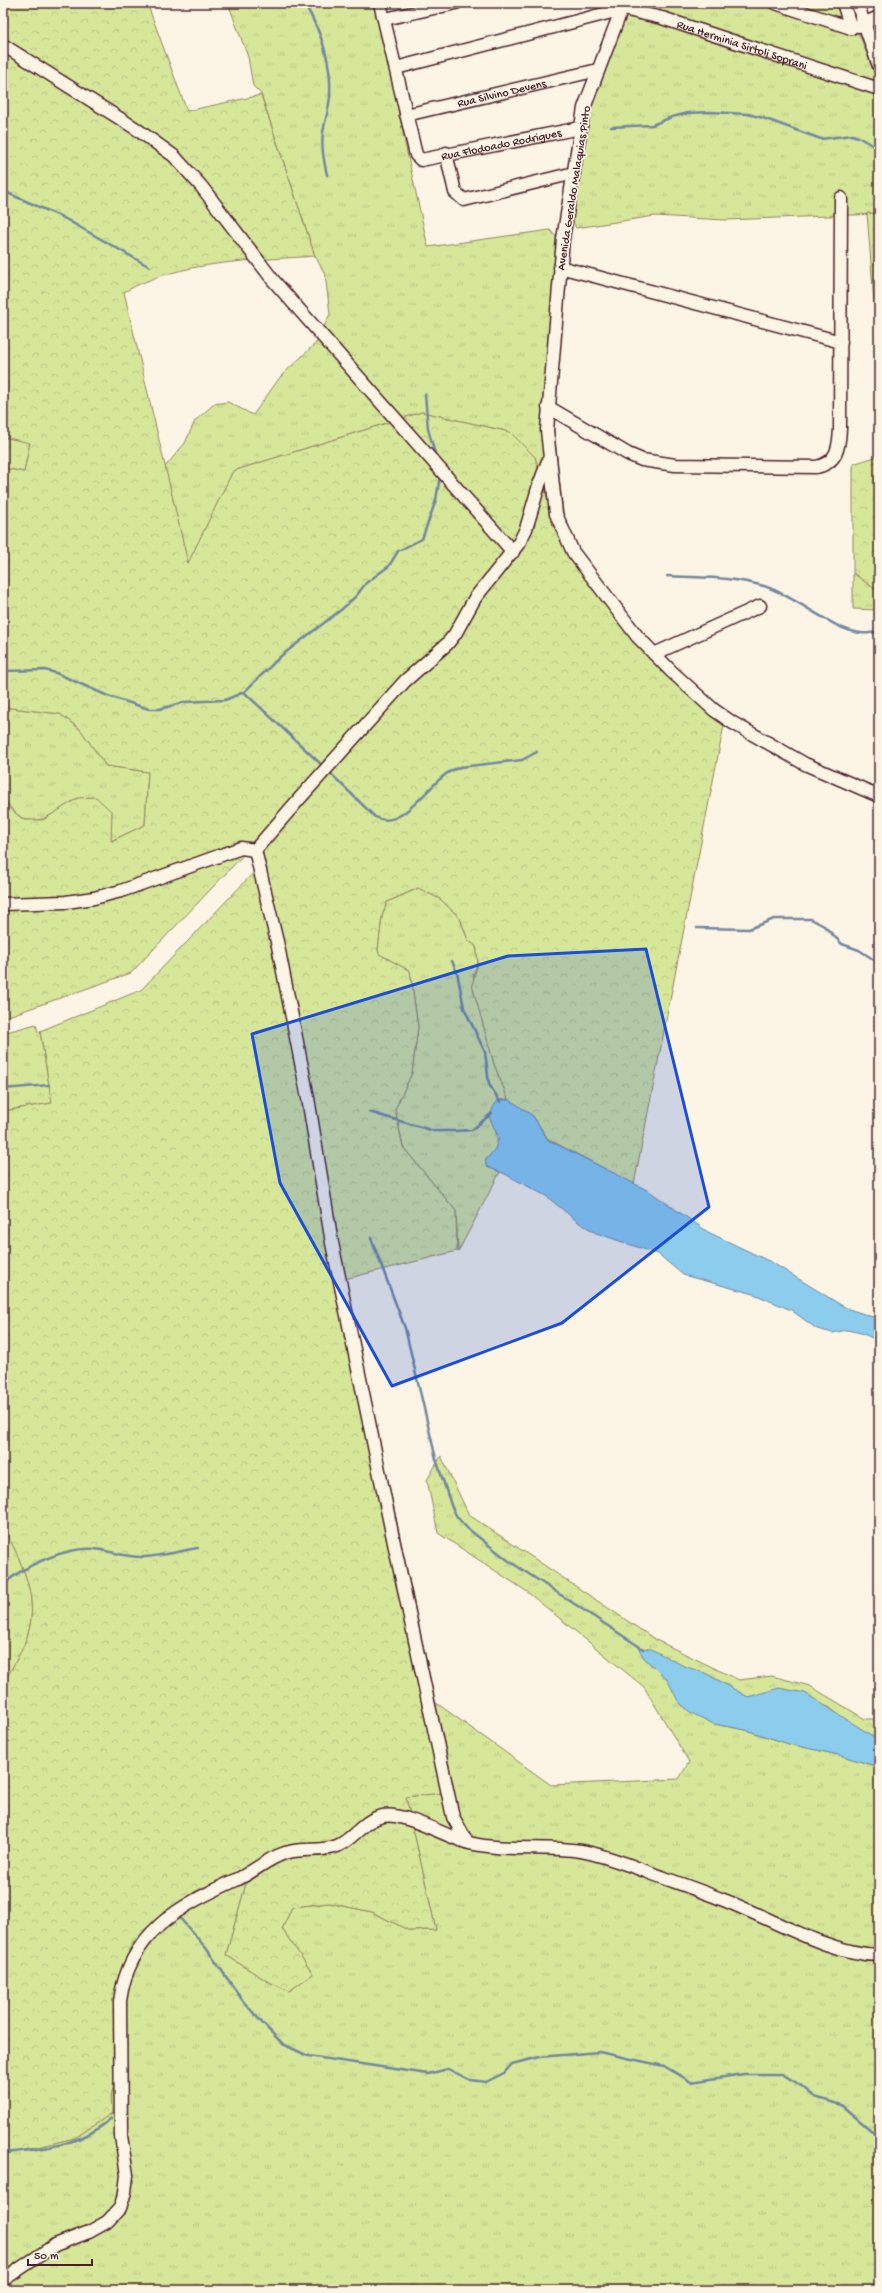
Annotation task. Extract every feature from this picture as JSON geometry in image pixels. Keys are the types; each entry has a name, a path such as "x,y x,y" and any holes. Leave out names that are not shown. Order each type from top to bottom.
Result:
{"street":[{"path":"380,3 385,19 406,115"},
{"path":"385,19 456,3"},
{"path":"775,3 851,28 864,25 879,17"},
{"path":"843,3 851,28"},
{"path":"857,3 879,66"},
{"name":"Rua Herminia Sirtoli Soprani","path":"396,68 624,6 879,89"},
{"name":"Avenida Geraldo Malaquias Pinto","path":"624,6 584,108 567,208 560,267 548,407 549,460 556,514 568,543 601,591 670,671 732,723 805,764 879,796"},
{"path":"3,44 135,128 174,156 201,186 273,280 513,552"},
{"name":"Rua Silvino Devens","path":"406,115 598,70"},
{"name":"Rua Flodoado Rodrigues","path":"406,115 416,155 421,160 446,153 580,128"},
{"path":"446,153 455,192 464,200 574,173"},
{"path":"548,407 628,454 653,462 698,465 824,466 832,460 839,444 841,198"},
{"path":"560,267 841,342"},
{"path":"255,850 405,681 447,644 475,598 513,552 526,528 539,485 549,460"},
{"path":"654,654 760,606"},
{"path":"3,904 66,902 94,898 121,891 241,848 255,850"},
{"path":"255,850 278,946 308,1098 332,1243 402,1584 453,1817 467,1842"},
{"path":"3,2280 55,2245 89,2232 107,2222 120,2208 125,2192 127,2175 121,2136 119,2024 122,1982 134,1952 161,1922 188,1903 256,1870 270,1860 288,1852 335,1847 350,1839 370,1821 383,1816 395,1816 467,1842 495,1848 581,1851 610,1858 725,1901 788,1928 853,1953 879,1955"}],"highlighted area":[{"path":"646,949 709,1207 562,1323 392,1386 280,1183 252,1034 508,956"}],"green space":[{"path":"3,3 147,3 187,111 261,95 315,256 241,261 193,268 146,281 124,292 188,563 233,471 422,412 510,432 535,457 555,523 615,613 724,725 634,1184 548,1139 533,1116 508,1099 494,1064 472,985 478,962 476,946 468,940 460,918 440,899 418,888 387,902 382,916 378,949 379,954 410,971 418,1027 412,1073 395,1109 403,1147 456,1211 457,1251 345,1279 452,1781 450,1792 406,1797 436,1930 410,1931 372,1912 329,1903 292,1907 282,1929 313,1974 289,1991 267,1981 226,1955 249,1873 223,1878 194,1892 133,1942 129,1950 128,1960 116,1983 118,1998 115,2082 111,2095 112,2113 75,2138 3,2155 3,1684 24,1644 30,1628 32,1607 28,1583 24,1571 3,1526 3,1111 52,1103 40,1031 141,990 255,871 250,848 131,973 3,1018 3,796 9,808 24,820 43,820 78,798 96,797 112,812 111,841 145,825 148,772 106,766 80,729 60,714 3,707 3,468 24,472 30,443 3,437"},
{"path":"228,3 379,3 404,139 428,247 550,230 558,239 553,421 566,539 555,523 535,457 510,432 422,412 233,471 188,564 165,467 185,443 195,421 214,404 228,402 253,415 281,376 316,343 330,314 325,274 315,256 261,94 253,86 248,57"},
{"path":"616,3 847,3 879,85 879,214 725,220 655,216 576,228 566,207 602,51"},
{"path":"867,213 879,214 879,365 878,352"},
{"path":"3,437 30,442 24,472 3,468"},
{"path":"879,452 879,592 853,573 853,464 878,456"},
{"path":"853,573 879,592 879,610 853,609"},
{"path":"3,707 60,714 80,729 106,766 148,772 145,825 111,841 78,798 57,812 38,820 29,820 20,817 3,796"},
{"path":"419,888 440,899 460,918 468,940 476,946 478,962 473,976 478,1002 494,1064 508,1099 499,1100 490,1117 495,1129 497,1144 487,1158 487,1167 500,1172 458,1252 456,1211 403,1147 395,1109 412,1073 418,1027 410,971 379,954 378,949 382,916 387,902"},
{"path":"36,1024 38,1032 40,1031 52,1103 3,1111 3,1033"},
{"path":"441,1456 469,1515 656,1640 739,1680 772,1676 810,1686 865,1719 879,1719 879,1740 846,1721 829,1707 766,1693 748,1697 705,1673 644,1658 667,1679 684,1708 714,1724 746,1730 789,1744 839,1755 879,1767 879,2290 3,2290 3,2155 75,2138 112,2113 111,2095 115,2082 118,1998 116,1983 128,1960 129,1950 133,1942 194,1892 223,1878 249,1873 226,1955 267,1981 289,1991 313,1974 282,1929 292,1907 329,1903 372,1912 410,1931 436,1930 406,1797 449,1792 452,1781 435,1702 551,1785 679,1779 689,1762 644,1687 526,1591 438,1533 427,1480"},
{"path":"3,1526 24,1571 28,1583 32,1607 30,1628 24,1644 3,1684"}],"water":[{"path":"499,1100 510,1100 533,1116 548,1140 649,1191 708,1232 771,1262 846,1308 879,1319 879,1341 861,1333 847,1330 833,1333 817,1329 791,1310 754,1294 683,1275 658,1254 596,1233 578,1222 546,1196 503,1173 487,1167 485,1161 495,1149 499,1138 489,1117 495,1104"},
{"path":"639,1649 651,1649 684,1666 705,1673 748,1697 779,1688 805,1693 879,1740 879,1767 839,1755 789,1744 746,1730 714,1724 691,1713 678,1701 667,1679 644,1658"}],"waterway":[{"path":"304,3 316,25 324,48 329,71 330,96 322,144 327,175"},
{"path":"611,127 652,125 672,117 688,113 710,112 748,114 821,139 852,135 879,149"},
{"path":"3,191 62,217 150,267"},
{"path":"425,394 428,429 436,457"},
{"path":"3,671 45,670 56,673 108,696 149,709 160,709 185,702 225,700 244,692 281,656 342,609 356,596 366,583 389,566 398,551 422,539 436,500 440,476"},
{"path":"667,576 739,580 764,586 788,597 826,620 850,631 863,633 879,632"},
{"path":"244,692 324,767"},
{"path":"329,772 375,817 385,820 394,818 404,813 439,780 454,769 522,760 537,752"},
{"path":"697,928 749,929 774,919 811,919 824,926 842,944 859,950 879,963"},
{"path":"452,961 457,972 464,1008 485,1052 489,1084 500,1102"},
{"path":"3,1089 49,1085"},
{"path":"369,1112 434,1131 472,1130 492,1113"},
{"path":"371,1238 405,1328 436,1459 451,1505 457,1517 467,1528 509,1561 643,1649"},
{"path":"3,1585 34,1564 59,1554 72,1551 95,1549 144,1557 164,1555 198,1548"},
{"path":"178,1916 206,1948 243,2001 263,2024 283,2044 308,2056 428,2074 448,2069 470,2080 486,2082 504,2073 512,2064 539,2057 599,2052 664,2066 691,2082 744,2074 782,2074 800,2085 815,2097 841,2105 879,2137"},
{"path":"3,2153 46,2148 75,2140 88,2135 111,2118"}]}
